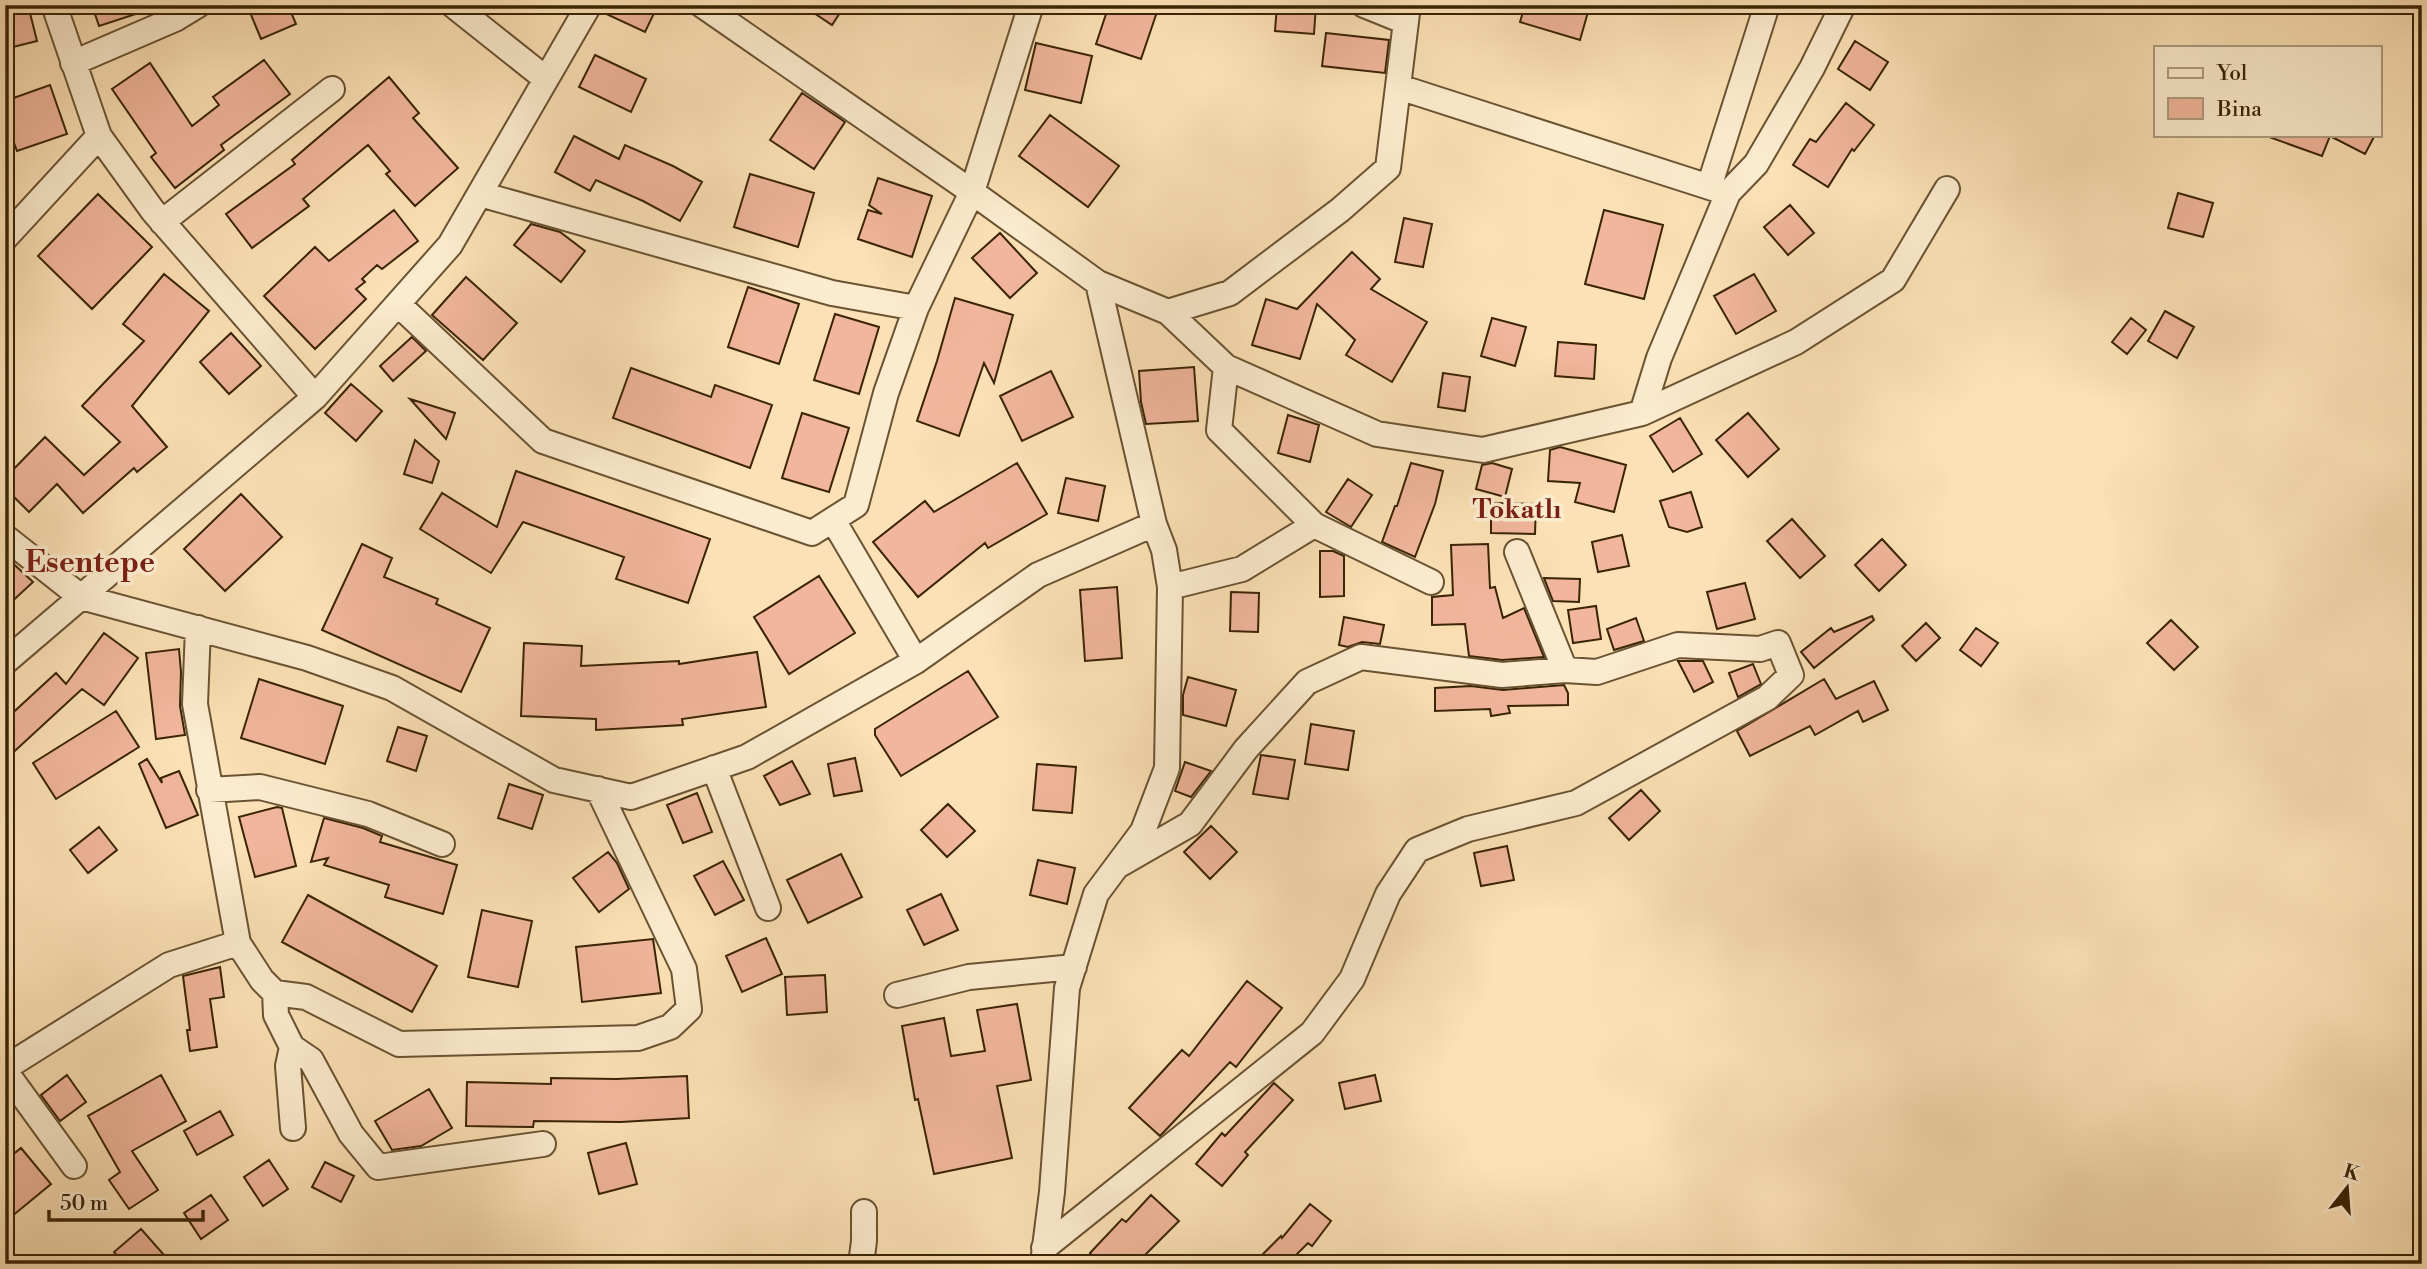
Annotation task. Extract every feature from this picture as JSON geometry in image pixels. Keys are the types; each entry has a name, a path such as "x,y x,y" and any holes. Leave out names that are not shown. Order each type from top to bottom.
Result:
{"street":[{"path":"54,5 99,136 162,222 315,397"},
{"path":"73,63 175,19 198,5"},
{"path":"453,5 546,79"},
{"path":"5,662 315,397 398,304 450,245 589,5"},
{"path":"702,5 1098,283 1168,312 1226,367 1377,434 1483,450 1642,413 1796,342 1893,280 1947,188"},
{"path":"398,304 543,441 811,533 856,505 886,393 916,308 972,192 1031,5"},
{"path":"1168,312 1230,293 1340,210 1388,168 1407,14 1364,5"},
{"path":"1642,413 1719,190 1767,5"},
{"path":"1719,190 1756,164 1812,68 1843,5"},
{"path":"1399,87 1719,190"},
{"path":"162,222 332,89"},
{"path":"5,237 99,136"},
{"path":"480,194 832,293 916,308"},
{"path":"1044,1256 1052,1192 1067,988 1096,894 1143,831 1167,768 1170,587 1164,550 1154,524 1098,283"},
{"path":"1226,367 1219,430 1314,525 1431,582"},
{"path":"833,520 916,661"},
{"path":"5,537 81,597 307,657 392,688 554,780 631,797 747,757 916,661 1038,575 1154,524"},
{"path":"1170,587 1242,569 1314,525"},
{"path":"1517,552 1565,670"},
{"path":"198,628 195,704 237,943 262,980 275,993 306,997 399,1044 638,1038 670,1027 689,1009 684,970 598,789"},
{"path":"1044,1256 1312,1033 1352,979 1388,894 1417,850 1468,830 1576,803 1767,698 1791,674 1778,643 1760,649 1678,645 1597,672 1565,670 1502,675 1361,656 1307,682 1246,749 1190,824 1117,866"},
{"path":"714,768 768,908"},
{"path":"209,790 260,788 368,814 442,845"},
{"path":"74,1166 5,1070 169,965 237,943"},
{"path":"897,995 969,977 1073,967"},
{"path":"275,993 276,1015 292,1047 311,1060 351,1134 378,1167 543,1144"},
{"path":"292,1047 288,1066 293,1128"},
{"path":"860,1264 864,1241 864,1212"}],"building":[{"path":"5,5 28,5 37,41 5,49"},
{"path":"92,5 151,5 151,9 99,26"},
{"path":"247,5 288,5 296,24 261,39"},
{"path":"604,5 658,5 645,32 602,12"},
{"path":"802,5 845,5 832,25"},
{"path":"1109,5 1146,5 1158,9 1141,59 1096,44"},
{"path":"1277,5 1316,5 1314,34 1275,31"},
{"path":"1525,5 1590,5 1580,40 1520,22"},
{"path":"1326,33 1389,40 1385,73 1322,66"},
{"path":"1855,41 1888,62 1870,90 1838,69"},
{"path":"1036,43 1092,56 1081,103 1025,90"},
{"path":"595,55 646,79 631,112 579,87"},
{"path":"264,60 290,94 221,145 224,150 175,188 151,157 156,153 112,89 150,63 192,126 219,105 213,97"},
{"path":"389,77 419,113 413,118 458,168 415,206 386,174 390,171 368,145 303,199 309,206 252,248 226,214 295,164 292,160"},
{"path":"50,85 67,134 17,151 5,118 5,101"},
{"path":"802,93 845,122 814,169 770,140"},
{"path":"1846,103 1874,125 1854,151 1852,149 1828,187 1793,165 1810,139 1816,142"},
{"path":"1050,115 1119,166 1088,207 1019,156"},
{"path":"574,136 619,159 625,145 702,182 680,221 596,180 590,191 555,172"},
{"path":"2270,136 2330,136 2322,156"},
{"path":"2330,136 2374,136 2365,154"},
{"path":"750,174 814,193 798,247 734,227"},
{"path":"878,178 932,196 912,257 858,239 868,210 882,214 869,205"},
{"path":"2178,193 2213,203 2203,237 2168,228"},
{"path":"98,194 152,247 92,309 38,256"},
{"path":"1790,205 1814,233 1788,255 1764,227"},
{"path":"394,210 418,241 382,269 377,265 362,279 365,282 356,289 366,299 315,349 264,296 315,247 329,261"},
{"path":"1604,210 1663,225 1644,299 1585,284"},
{"path":"1404,218 1432,224 1423,267 1395,262"},
{"path":"531,224 560,232 585,251 561,282 514,245"},
{"path":"1000,233 1037,273 1010,298 972,258"},
{"path":"1352,252 1380,279 1371,289 1427,322 1392,382 1346,355 1355,340 1317,304 1300,359 1252,345 1266,299 1297,309"},
{"path":"164,274 209,311 132,406 167,447 137,472 134,468 83,513 57,484 29,512 5,488 5,478 45,437 84,475 120,442 82,406 144,341 123,324"},
{"path":"1754,274 1776,311 1736,334 1714,296"},
{"path":"466,277 517,323 483,360 432,315"},
{"path":"748,287 799,304 779,364 728,347"},
{"path":"955,298 1013,315 994,383 984,363 959,436 917,421"},
{"path":"2165,311 2194,327 2177,358 2148,341"},
{"path":"835,314 879,327 859,394 814,380"},
{"path":"1492,318 1526,327 1515,366 1481,356"},
{"path":"2131,318 2146,330 2127,354 2112,342"},
{"path":"231,333 261,366 229,394 200,362"},
{"path":"412,337 426,351 393,381 380,366"},
{"path":"1558,342 1596,345 1594,379 1555,376"},
{"path":"1194,367 1198,421 1146,424 1139,371"},
{"path":"631,368 711,397 715,385 772,405 750,468 613,418"},
{"path":"1051,371 1073,417 1022,441 1000,396"},
{"path":"1443,373 1470,377 1465,411 1438,407"},
{"path":"351,384 382,411 356,441 325,413"},
{"path":"410,399 455,413 446,439"},
{"path":"802,413 849,428 829,492 782,478"},
{"path":"1748,413 1779,449 1748,477 1716,440"},
{"path":"1288,415 1319,425 1310,462 1278,453"},
{"path":"1680,418 1702,454 1673,472 1650,436"},
{"path":"415,440 439,461 432,483 404,474"},
{"path":"1560,447 1626,465 1614,512 1575,502 1580,483 1548,481 1550,450"},
{"path":"1017,463 1047,514 988,548 985,543 918,597 873,542 925,501 934,512"},
{"path":"1411,463 1443,471 1435,504 1415,557 1382,542"},
{"path":"1492,463 1512,469 1505,497 1476,489 1482,465"},
{"path":"516,471 710,539 688,603 616,579 624,557 523,522 491,573 420,529 442,493 497,527"},
{"path":"1066,478 1105,486 1098,521 1058,513"},
{"path":"1348,479 1372,495 1351,527 1326,512"},
{"path":"1691,492 1702,527 1687,532 1669,527 1660,501"},
{"path":"241,494 282,537 225,591 184,549"},
{"path":"1491,503 1536,504 1535,534 1491,533"},
{"path":"1792,519 1825,556 1800,578 1767,541"},
{"path":"1622,535 1629,566 1598,572 1592,542"},
{"path":"1882,539 1906,565 1879,591 1855,565"},
{"path":"362,544 392,558 384,577 438,599 436,604 490,628 461,692 322,630"},
{"path":"1488,544 1490,588 1495,587 1503,618 1524,608 1544,657 1502,660 1469,656 1465,624 1432,625 1432,597 1453,595 1451,545"},
{"path":"1320,551 1333,551 1344,556 1344,596 1320,597"},
{"path":"5,556 33,582 5,608"},
{"path":"819,576 855,633 789,674 754,617"},
{"path":"1544,578 1580,579 1579,602 1553,601"},
{"path":"1745,583 1755,619 1717,629 1707,592"},
{"path":"1117,587 1122,658 1085,661 1080,590"},
{"path":"1231,592 1259,593 1258,632 1230,631"},
{"path":"1596,606 1601,639 1573,643 1568,610"},
{"path":"1872,616 1874,620 1814,668 1801,652 1831,628 1834,632"},
{"path":"1344,617 1384,625 1380,644 1362,642 1348,647 1339,645"},
{"path":"1636,618 1644,641 1614,650 1607,629"},
{"path":"2171,620 2198,647 2174,670 2147,643"},
{"path":"1926,623 1940,638 1916,661 1902,646"},
{"path":"1976,628 1998,643 1981,666 1960,650"},
{"path":"104,633 138,658 104,705 82,689 5,760 5,720 56,673 66,684"},
{"path":"524,643 582,646 581,666 679,661 679,664 757,652 766,707 682,719 683,725 596,730 596,719 521,716"},
{"path":"179,649 180,706 185,735 156,739 146,653"},
{"path":"1678,661 1703,661 1713,682 1694,692"},
{"path":"1753,664 1761,684 1738,697 1729,673"},
{"path":"968,671 998,717 901,776 875,735 875,729"},
{"path":"1188,677 1236,690 1226,726 1183,715 1183,695"},
{"path":"259,679 343,706 325,764 241,738"},
{"path":"1824,679 1836,699 1874,681 1888,710 1863,722 1858,711 1815,735 1810,726 1750,756 1737,731"},
{"path":"1564,685 1568,693 1568,705 1508,706 1510,713 1491,716 1490,709 1435,711 1435,688 1471,686 1503,690"},
{"path":"116,711 139,747 56,799 33,763"},
{"path":"1311,724 1354,731 1348,770 1305,764"},
{"path":"398,727 427,736 416,771 387,761"},
{"path":"1261,755 1295,760 1288,799 1253,794"},
{"path":"855,758 862,791 834,796 828,764"},
{"path":"147,759 162,783 161,778 179,771 198,815 166,828 139,764"},
{"path":"792,761 810,794 780,805 764,776"},
{"path":"1185,762 1211,771 1191,797 1175,791"},
{"path":"1037,764 1076,767 1072,813 1033,810"},
{"path":"509,784 543,795 532,829 498,818"},
{"path":"1641,790 1660,811 1629,840 1609,818"},
{"path":"697,793 712,832 683,843 667,805"},
{"path":"948,804 975,831 947,857 921,830"},
{"path":"282,808 296,866 255,877 239,817"},
{"path":"324,818 382,836 380,842 457,865 443,914 385,897 389,885 324,865 328,858 311,862"},
{"path":"1211,826 1237,852 1210,879 1184,852"},
{"path":"99,827 117,850 88,873 70,850"},
{"path":"1507,846 1514,880 1481,886 1474,853"},
{"path":"608,852 617,863 629,889 599,912 573,878"},
{"path":"841,854 862,897 808,923 787,880"},
{"path":"1038,860 1075,868 1067,904 1030,895"},
{"path":"723,861 744,900 715,915 694,876"},
{"path":"941,894 958,930 924,945 907,910"},
{"path":"308,895 437,966 412,1012 282,942"},
{"path":"482,910 532,921 518,987 468,977"},
{"path":"766,938 782,974 742,992 726,956"},
{"path":"653,939 661,993 582,1002 576,947"},
{"path":"220,967 224,997 210,999 217,1047 190,1051 183,976"},
{"path":"825,975 827,1012 787,1015 785,977"},
{"path":"1247,981 1282,1008 1236,1067 1230,1062 1160,1136 1129,1108 1182,1050 1189,1056"},
{"path":"1017,1004 1031,1080 997,1086 1012,1158 934,1174 918,1099 915,1100 902,1026 944,1018 951,1056 985,1051 977,1010"},
{"path":"67,1075 86,1102 60,1121 41,1095"},
{"path":"161,1075 186,1121 132,1151 158,1190 129,1209 109,1180 120,1172 88,1116"},
{"path":"1375,1075 1381,1101 1345,1109 1339,1083"},
{"path":"687,1076 689,1118 621,1122 534,1121 533,1127 466,1126 467,1082 551,1084 551,1078"},
{"path":"1274,1083 1293,1100 1245,1152 1248,1155 1222,1186 1196,1164 1222,1133 1225,1136"},
{"path":"429,1089 452,1128 421,1146 392,1150 375,1121"},
{"path":"220,1111 233,1135 197,1155 184,1131"},
{"path":"626,1143 637,1184 599,1194 588,1153"},
{"path":"21,1148 51,1184 5,1222 5,1161"},
{"path":"269,1160 288,1189 263,1206 244,1177"},
{"path":"325,1162 354,1176 341,1202 312,1187"},
{"path":"211,1195 228,1220 201,1239 184,1213"},
{"path":"1151,1195 1179,1221 1136,1264 1101,1264 1090,1253 1122,1219 1126,1222"},
{"path":"1310,1204 1331,1221 1312,1246 1308,1243 1287,1264 1253,1264 1281,1236 1282,1238"},
{"path":"141,1229 172,1264 124,1264 114,1252"}],"district":[{"name":"Tokatlı","path":"1517,510"},
{"name":"Esentepe","path":"90,563"}]}
